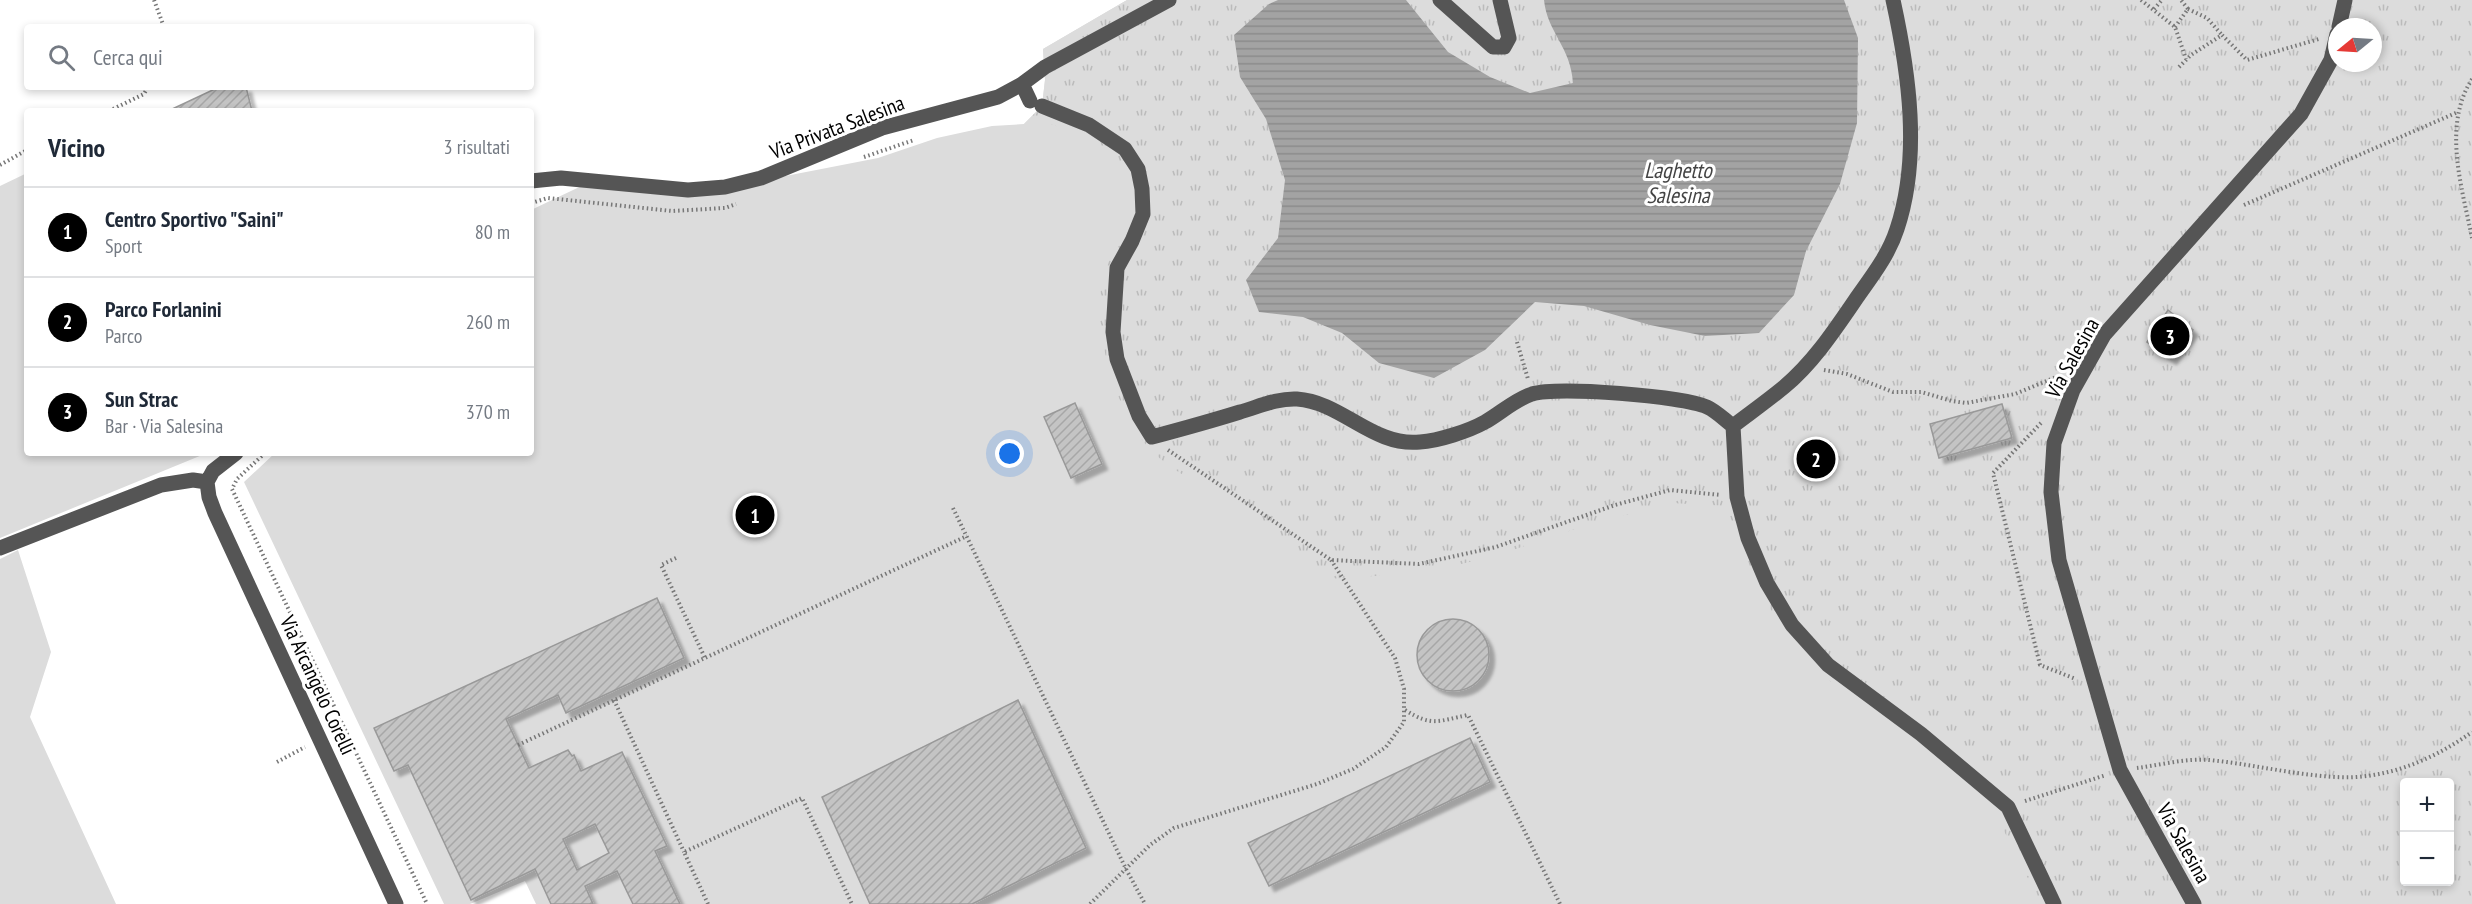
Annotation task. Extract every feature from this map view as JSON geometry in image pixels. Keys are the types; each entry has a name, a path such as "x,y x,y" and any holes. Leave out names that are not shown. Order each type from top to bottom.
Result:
{"street":[{"name":"Via Privata Salesina","path":"534,181 561,178 688,190 725,187 761,178 882,128 998,97 1022,84 1045,67 1169,0"},
{"path":"1440,0 1493,47 1504,47 1509,38 1500,0"},
{"path":"1733,426 1785,386 1821,348 1878,268 1897,231 1908,187 1911,129 1901,37 1893,0"},
{"name":"Via Salesina","path":"2339,18 2345,0"},
{"name":"Via Salesina","path":"2194,904 2120,770 2059,560 2051,492 2054,443 2073,390 2104,335 2301,114 2328,65"},
{"path":"1022,84 1036,104 1089,125 1125,148 1138,169 1143,214 1132,241 1117,268 1113,332 1117,359 1139,416 1152,437 1272,402 1297,399 1322,405 1372,432 1398,441 1420,442 1462,432 1484,423 1513,402 1533,394 1554,391 1672,398 1708,407 1733,426 1737,497 1748,538 1767,583 1792,625 1827,665 1921,734 2008,807 2055,904"},
{"path":"0,548 161,485 193,480 207,482 213,471 232,456"},
{"name":"Via Arcangelo Corelli","path":"207,482 209,497 215,513 396,904"}],"path":[{"path":"154,0 163,24"},
{"path":"2141,0 2175,27 2186,59"},
{"path":"2154,9 2162,0"},
{"path":"2181,0 2188,9 2207,18 2247,60 2328,34"},
{"path":"2175,27 2188,9"},
{"path":"2179,67 2186,59 2222,35"},
{"path":"2472,79 2458,112 2456,158 2472,238"},
{"path":"115,108 144,94 146,90"},
{"path":"2235,209 2458,112"},
{"path":"0,165 24,152"},
{"path":"1517,342 1533,394"},
{"path":"1801,369 1838,371 1888,390 1921,392 1952,402 1966,403 2015,394 2087,366"},
{"path":"2049,415 1993,473 2040,665 2096,687"},
{"path":"1090,904 1150,845 1174,828 1317,784 1353,769 1386,747 1404,722 1404,689 1395,658 1331,560 1171,453 1152,437"},
{"path":"262,456 237,479 232,489 427,904"},
{"path":"1331,560 1419,564 1496,547 1615,505 1670,490 1737,497"},
{"path":"953,508 1126,869 1145,904"},
{"path":"518,745 967,537"},
{"path":"676,558 661,565 705,658"},
{"path":"614,700 708,904"},
{"path":"1404,709 1422,720 1432,721 1468,715 1560,904"},
{"path":"2036,798 2120,770 2206,760 2337,777 2376,774 2418,763 2454,745 2472,732"},
{"path":"277,762 320,740"},
{"path":"684,852 802,798 852,904"}],"green space":[{"path":"1127,0 2472,0 2472,904 536,904 525,881 470,904 444,904 244,482 272,456 534,456 534,209 592,181 691,189 770,179 878,158 937,138 992,126 1024,124 1042,106 1045,80 1043,49"},
{"path":"1127,0 2472,0 2472,904 2041,904 2002,827 1980,799 1864,704 1821,675 1786,635 1756,585 1726,506 1672,503 1587,525 1498,555 1424,573 1325,579 1302,556 1263,524 1153,453 1127,416 1112,380 1102,339 1100,300 1108,263 1131,214 1133,198 1131,182 1117,159 1086,140 1046,123 1024,124 1042,106 1045,80 1043,49"},
{"path":"24,174 24,456 200,456 0,538 0,186"},
{"path":"18,550 51,652 30,717 116,904 0,904 0,559"}],"water":[{"name":"Laghetto Salesina","path":"1278,0 1406,0 1448,52 1490,77 1530,93 1573,83 1568,59 1550,21 1544,0 1844,0 1858,38 1857,123 1840,184 1806,251 1794,295 1759,333 1705,336 1650,325 1584,306 1535,302 1485,350 1434,378 1379,363 1342,333 1303,317 1259,312 1246,280 1278,238 1285,180 1266,119 1240,77 1234,35 1269,4"}],"building":[{"path":"213,90 247,90 251,108 174,108"},
{"path":"2168,310 2193,330 2171,359 2147,342"},
{"path":"1075,403 1102,464 1071,478 1044,417"},
{"path":"2002,404 2012,438 1939,458 1930,424"},
{"path":"657,598 684,658 566,713 558,695 506,719 529,768 568,750 572,756 574,755 581,771 622,752 667,846 655,851 680,904 633,904 617,871 585,886 593,904 551,904 535,869 471,900 408,765 394,771 374,728","holes":["595,824 609,853 577,870 563,839"]},
{"path":"1446,619 1460,619 1479,629 1489,648 1489,662 1479,681 1460,691 1446,691 1427,681 1417,662 1417,648 1427,629"},
{"path":"1018,700 1086,848 972,904 870,904 822,797"},
{"path":"1470,738 1490,782 1269,886 1248,843"}],"place":[{"name":"Sun Strac","path":"2170,336"},
{"name":"Parco Forlanini","path":"1816,459"},
{"name":"Centro Sportivo \"Saini\"","path":"755,515"}]}
